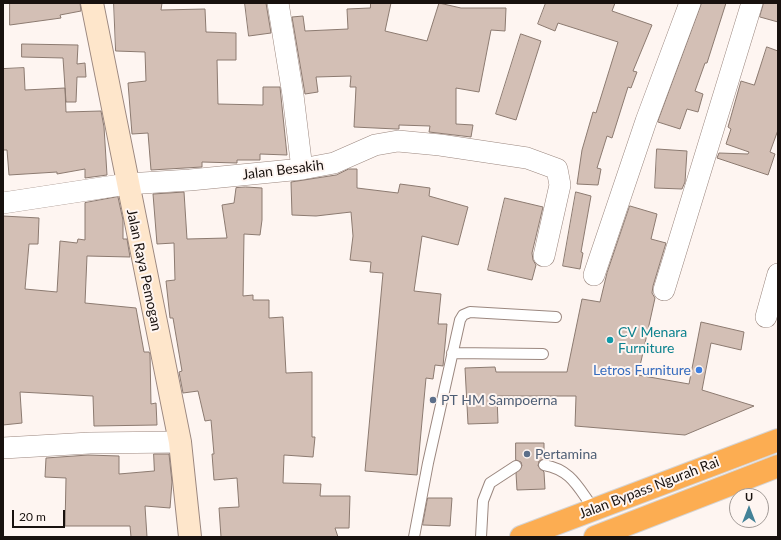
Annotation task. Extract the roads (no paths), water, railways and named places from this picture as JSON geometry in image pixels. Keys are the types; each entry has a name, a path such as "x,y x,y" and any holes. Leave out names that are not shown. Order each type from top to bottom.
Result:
{"highway":[{"name":"Jalan Bypass Ngurah Rai","path":"521,537 778,440"},
{"name":"Jalan Bypass Ngurah Rai","path":"595,537 778,466"}],"street":[{"name":"Jalan Raya Pemogan","path":"92,3 127,184 180,442 190,537"},
{"path":"278,3 293,95 302,169"},
{"path":"594,275 646,121 690,3"},
{"path":"664,290 752,3"},
{"name":"Jalan Besakih","path":"3,202 127,184 190,180 302,169 334,163 375,145 398,141 440,145 527,158 556,170 560,185 544,256"},
{"path":"766,316 778,274"},
{"path":"3,448 90,443 180,442"}],"lane":[{"path":"414,537 428,463 452,353 460,320 463,315 470,312 556,316"},
{"path":"452,353 543,354"},
{"path":"544,465 558,468 569,476 594,509"},
{"path":"481,537 483,501 490,483 516,466"}],"place":[{"name":"CV Menara Furniture","path":"610,340"},
{"name":"Letros Furniture","path":"699,370"},
{"name":"PT HM Sampoerna","path":"433,400"},
{"name":"Pertamina","path":"527,454"}]}
